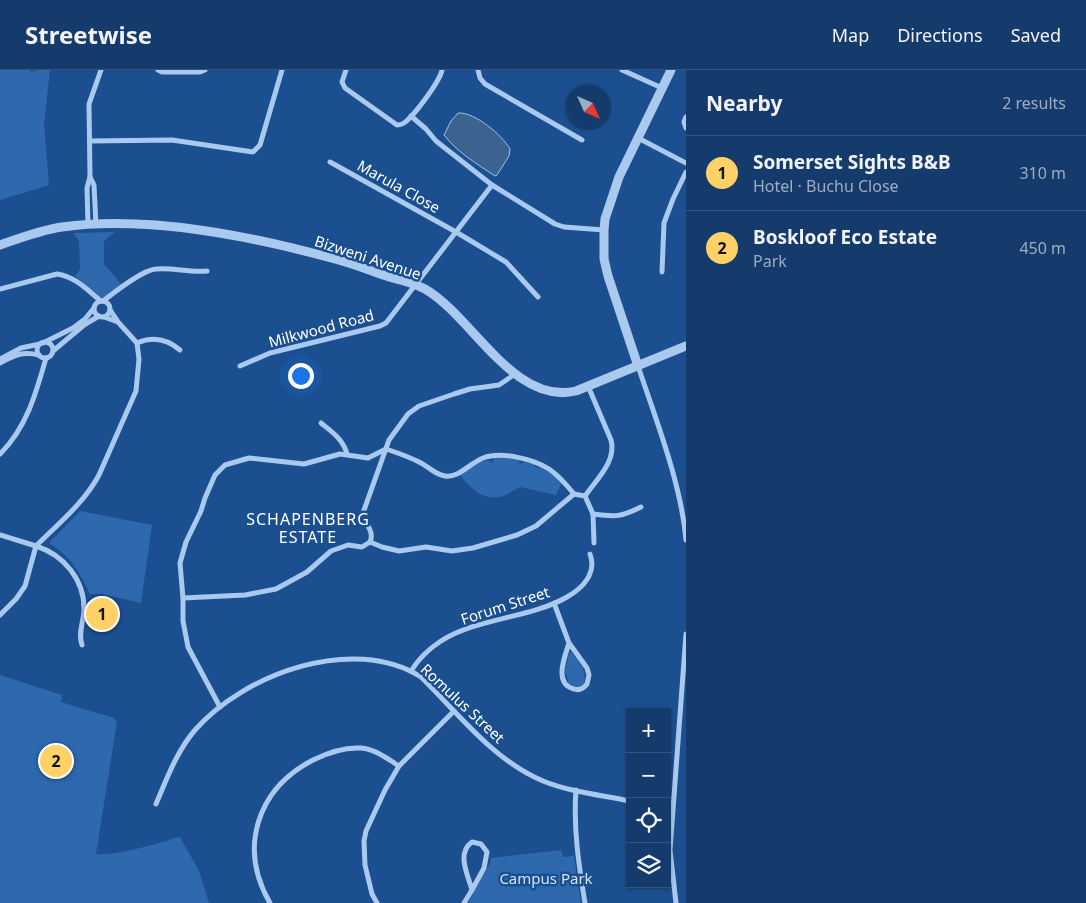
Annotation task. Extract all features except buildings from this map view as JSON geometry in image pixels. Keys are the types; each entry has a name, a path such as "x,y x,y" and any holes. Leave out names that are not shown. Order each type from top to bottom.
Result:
{"street":[{"path":"92,225 94,185 90,176 90,104 101,70"},
{"path":"158,70 162,72 200,72 204,70"},
{"path":"90,141 172,140 253,152 260,145 282,70"},
{"path":"346,70 342,82 345,88 394,124 402,124 411,116 440,78 442,70"},
{"path":"478,70 480,78 485,84 582,140"},
{"path":"622,70 662,88"},
{"path":"671,70 614,189 604,230 604,259 670,464 686,540"},
{"path":"411,116 436,141 492,185 561,227 604,230"},
{"path":"686,117 684,122 686,128"},
{"path":"638,138 686,163"},
{"name":"Marula Close","path":"330,162 506,262 538,297"},
{"path":"662,272 664,223 686,172"},
{"name":"Milkwood Road","path":"240,366 270,353 383,325 492,185"},
{"name":"Bizweni Avenue","path":"0,245 46,230 92,225 160,225 262,240 360,266 426,289 442,302 515,374 541,390 568,392 588,386 686,346"},
{"path":"0,358 21,348 42,343 73,328 85,319 102,301 114,295 138,276 154,269 194,273 207,271"},
{"path":"0,288 58,274 77,281 93,296 109,307 118,322 137,343 139,359 136,391 95,483 75,507 36,546 25,586 16,599 0,615"},
{"path":"0,454 14,437 30,409 46,358 90,320 108,314 114,295"},
{"path":"93,296 95,313 118,322"},
{"path":"137,343 146,339 162,340 173,344 180,350"},
{"path":"42,343 50,344 53,351"},
{"path":"39,355 38,348 42,343"},
{"path":"0,362 11,356 23,353 46,358"},
{"path":"183,598 246,595 276,589 306,572 331,551 348,545 362,547 370,542 372,532 363,517 363,513 389,440 408,414 419,406 470,389 500,385 515,374"},
{"path":"585,496 608,463 613,449 588,386"},
{"path":"321,423 340,439 345,446 347,454"},
{"path":"220,707 188,647 183,621 183,598 180,577 182,552 201,511 211,481 225,465 250,458 304,464 340,454 368,458 386,449 445,476 458,473 484,457 494,456 530,461 554,473 574,494 585,496"},
{"path":"370,542 399,551 426,547 452,551 473,548 516,535 536,526 574,494"},
{"path":"585,496 593,514 594,544"},
{"path":"593,514 618,516 642,507"},
{"path":"0,535 48,550 61,558 71,569 82,595 84,610 80,638 82,645"},
{"name":"Forum Street","path":"411,671 434,646 448,637 475,626 554,603 567,597 586,581 593,562 590,554"},
{"path":"554,603 569,643 588,672 587,684 580,690 567,686 562,675 563,662 569,643"},
{"path":"671,798 686,634"},
{"name":"Romulus Street","path":"156,804 184,744 196,729 220,707 257,683 273,676 324,662 365,659 411,671 421,677 493,749 520,770 545,782 626,800"},
{"path":"377,903 368,884 363,852 364,841 371,818 399,766 454,711"},
{"path":"270,903 260,885 254,846 255,833 261,813 279,786 305,764 323,755 342,750 362,748 372,750 399,766"},
{"path":"576,790 574,806 576,833 585,903"},
{"path":"464,903 472,890 484,868 486,859 487,852 485,848 477,842 472,842 468,845 464,856 464,865 472,890"},
{"path":"670,843 676,903"}],"green space":[{"path":"0,70 30,70 31,72 50,70 44,124 49,185 0,200"},
{"path":"115,232 104,241 104,264 122,285 104,298 92,292 75,276 80,269 79,241 73,233"},
{"path":"494,458 518,460 520,465 524,461 534,464 535,467 541,467 562,482 556,495 520,487 502,496 487,497 472,488 460,475 478,462 486,460 492,464"},
{"path":"80,511 152,525 141,603 102,594 90,594 74,566 64,554 50,544"},
{"path":"571,652 584,671 584,684 579,688 569,684 565,671 569,653"},
{"path":"0,675 62,695 61,702 114,718 117,722 96,854 127,851 180,837 199,871 209,903 0,903"},
{"name":"Campus Park","path":"561,850 563,857 574,856 581,903 468,903 491,858"}],"shaded area":[{"path":"458,113 480,120 501,137 510,149 509,156 497,175 495,176 468,157 444,135 451,121"}],"place":[{"name":"Somerset Sights B&B","path":"102,614"},
{"name":"Boskloof Eco Estate","path":"56,761"}],"district":[{"name":"SCHAPENBERG ESTATE","path":"308,528"}]}
